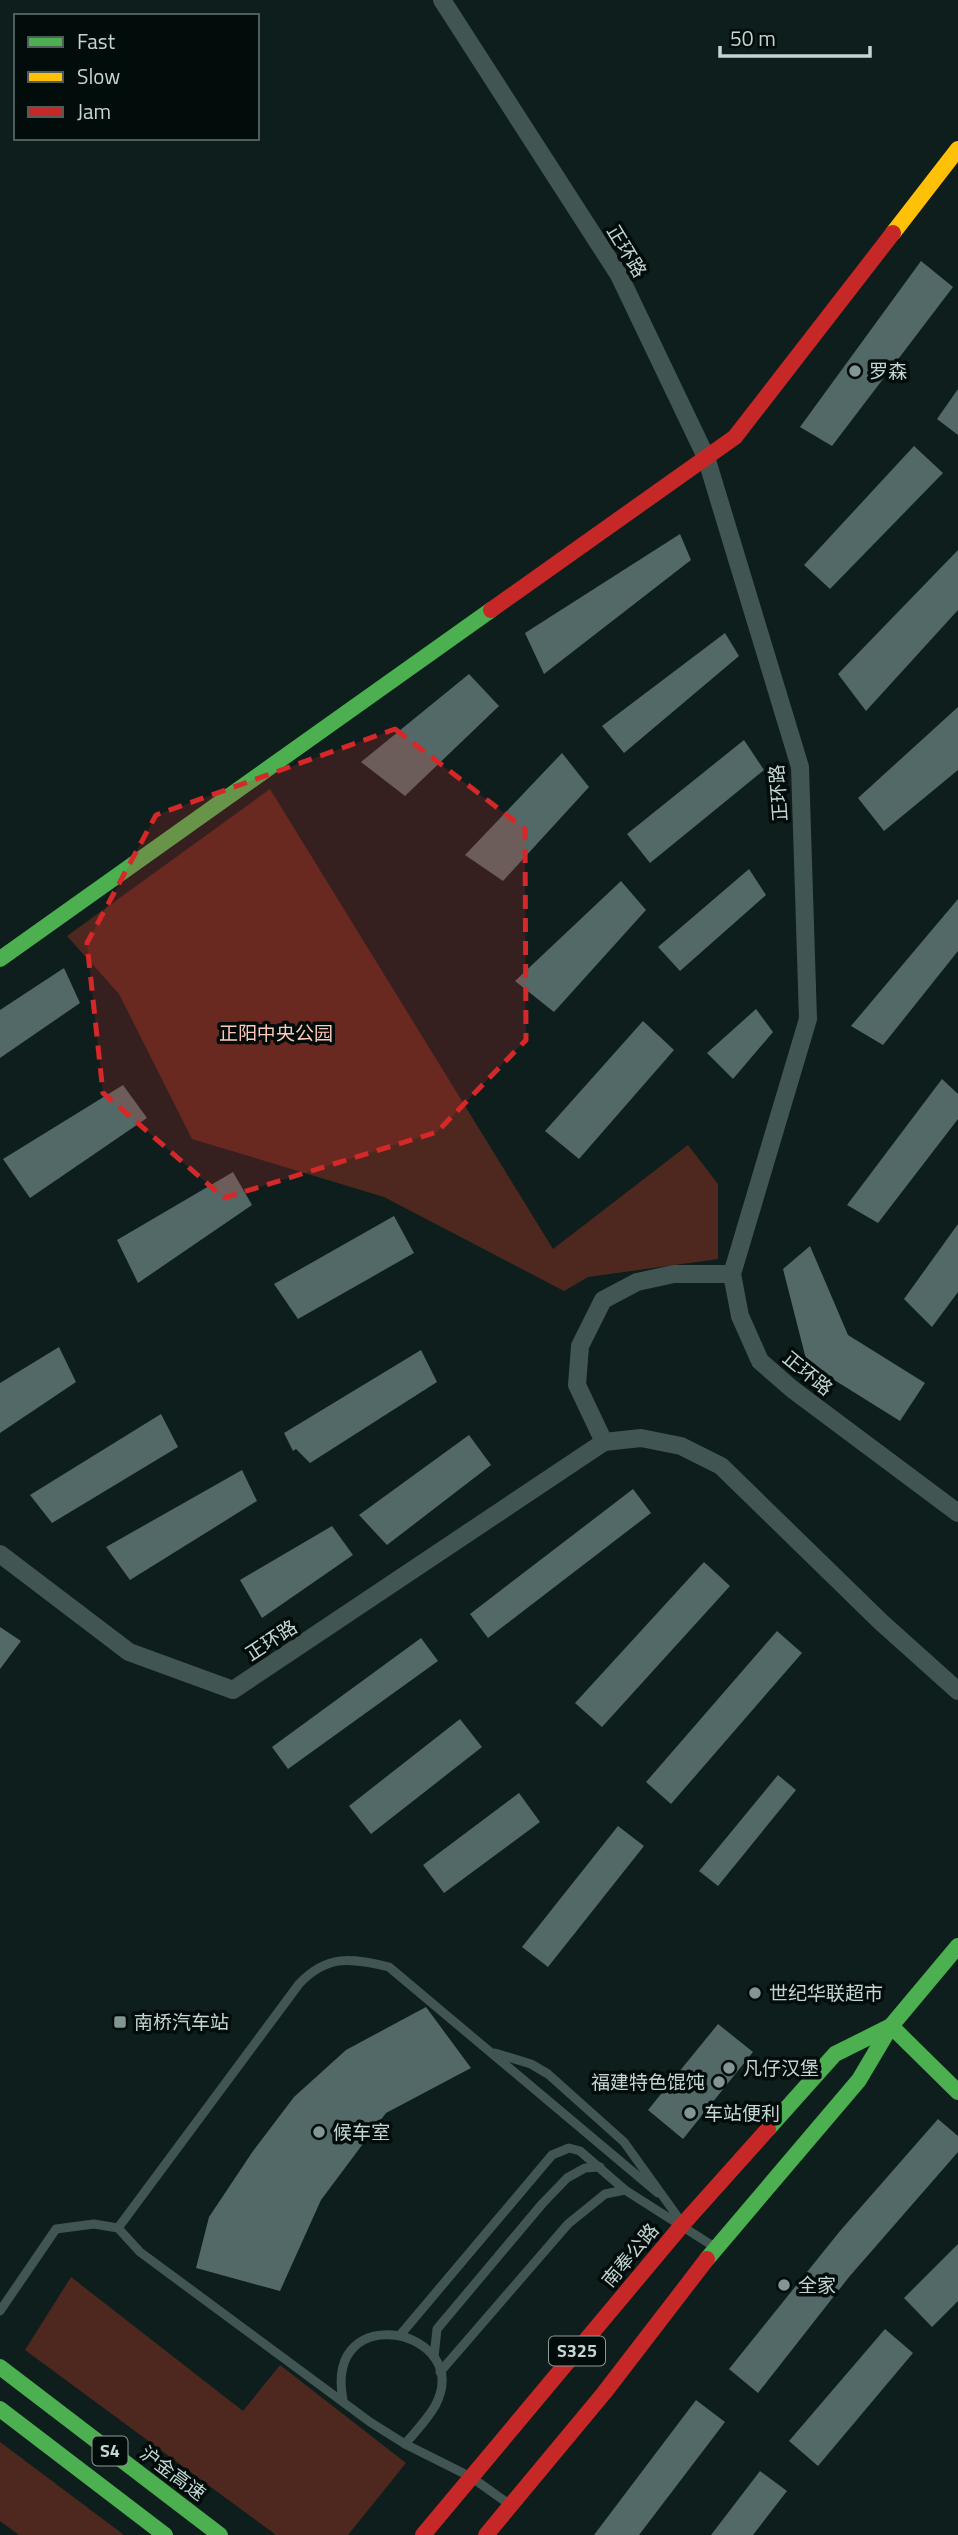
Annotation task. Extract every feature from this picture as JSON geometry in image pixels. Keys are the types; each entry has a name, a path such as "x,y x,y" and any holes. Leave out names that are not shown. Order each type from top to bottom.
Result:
{"main road":[{"path":"0,959 735,437 958,149"},
{"name":"南奉公路","path":"486,2535 512,2506 716,2248 859,2080 891,2026 958,1946"},
{"path":"891,2026 958,2092"},
{"name":"南奉公路","path":"423,2535 683,2224 835,2054 891,2026"},
{"name":"沪金高速","path":"0,2367 220,2535"},
{"path":"0,2385 196,2535"},
{"name":"S4","path":"0,2409 165,2535"}],"street":[{"name":"正环路","path":"442,0 619,275 706,457 800,766 808,1019 732,1274 740,1316 760,1361 792,1389 958,1513"},
{"path":"604,1442 577,1385 580,1346 603,1300 636,1282 674,1273 732,1274"},
{"name":"正环路","path":"0,1554 129,1652 233,1690 604,1442 641,1438 681,1447 721,1466 881,1622 958,1692"}],"lane":[{"path":"118,2228 307,1974 325,1962 359,1959 388,1967 658,2193"},
{"path":"489,2052 531,2064 548,2074 624,2142 658,2193 683,2224"},
{"path":"401,2334 552,2155 569,2148 580,2151 625,2190 683,2224 716,2248"},
{"path":"434,2357 437,2329 542,2204 568,2178 585,2168 600,2167"},
{"path":"440,2372 568,2224 605,2194 625,2190"},
{"path":"0,2311 56,2229 94,2224 118,2228 140,2252 405,2444 471,2477 512,2506"},
{"path":"343,2400 340,2384 342,2367 351,2352 363,2341 378,2334 401,2334 423,2345 434,2357 440,2372 440,2389 436,2404 405,2444"}],"highlighted area":[{"path":"395,729 525,829 526,1040 437,1132 224,1198 103,1093 87,943 156,815"}],"green space":[{"name":"正阳中央公园","path":"270,789 553,1249 688,1145 718,1184 718,1259 588,1277 564,1291 384,1197 192,1139 119,994 67,936"},
{"path":"71,2277 243,2411 280,2365 406,2463 348,2535 276,2535 25,2350"},
{"path":"0,2442 124,2535 19,2535 0,2521"}],"building":[{"path":"921,261 953,287 832,446 800,427"},
{"path":"958,389 958,435 937,419"},
{"path":"914,446 943,473 830,589 804,565"},
{"path":"680,534 691,560 544,674 525,633"},
{"path":"958,550 958,610 866,711 838,674"},
{"path":"725,633 739,656 624,753 602,726"},
{"path":"469,674 499,706 405,796 361,762"},
{"path":"958,707 958,770 884,831 858,798"},
{"path":"744,740 764,770 650,863 627,834"},
{"path":"562,753 589,787 503,881 465,855"},
{"path":"749,869 766,895 680,971 658,947"},
{"path":"621,881 646,910 554,1012 515,981"},
{"path":"958,899 958,951 883,1045 851,1026"},
{"path":"64,968 80,1003 0,1058 0,1010"},
{"path":"756,1009 773,1032 733,1079 707,1053"},
{"path":"643,1021 674,1050 579,1159 545,1131"},
{"path":"942,1079 958,1094 958,1119 878,1223 847,1205"},
{"path":"123,1085 147,1118 30,1198 3,1159"},
{"path":"233,1172 252,1205 138,1283 117,1240"},
{"path":"394,1216 414,1253 298,1319 274,1284"},
{"path":"958,1224 958,1292 932,1327 904,1299"},
{"path":"810,1246 848,1335 925,1383 900,1421 807,1363 783,1269"},
{"path":"59,1347 76,1382 0,1433 0,1383"},
{"path":"421,1350 437,1382 310,1463 296,1449 293,1451 284,1433"},
{"path":"161,1414 178,1447 52,1523 30,1495"},
{"path":"469,1435 491,1465 387,1545 359,1515"},
{"path":"242,1470 257,1501 130,1580 106,1547"},
{"path":"633,1489 651,1513 488,1638 470,1614"},
{"path":"332,1526 353,1555 262,1618 240,1580"},
{"path":"704,1562 730,1586 602,1727 575,1703"},
{"path":"0,1627 21,1641 0,1669"},
{"path":"777,1631 802,1653 671,1804 646,1782"},
{"path":"421,1638 438,1661 288,1769 272,1747"},
{"path":"460,1719 482,1747 371,1834 349,1806"},
{"path":"778,1775 796,1790 718,1886 699,1871"},
{"path":"519,1793 540,1822 444,1893 423,1865"},
{"path":"618,1826 644,1846 548,1967 522,1947"},
{"name":"候车室","path":"426,2007 471,2068 386,2113 321,2200 280,2291 196,2268 209,2217 253,2151 294,2097 346,2050"},
{"path":"718,2024 753,2052 683,2139 648,2110"},
{"path":"938,2119 958,2136 958,2152 849,2277 758,2393 729,2369 840,2231"},
{"path":"958,2244 958,2301 932,2327 904,2298"},
{"path":"885,2329 913,2353 818,2466 789,2441"},
{"path":"696,2400 725,2422 639,2535 594,2535"},
{"path":"760,2471 787,2491 753,2535 711,2535"}],"traffic: fast":[{"path":"0,959 491,610"},
{"path":"707,2259 859,2080 891,2026 958,1946"},
{"path":"891,2026 958,2092"},
{"path":"768,2129 835,2054 891,2026"},
{"path":"0,2367 220,2535"},
{"path":"0,2409 165,2535"}],"traffic: slow":[{"path":"893,233 958,149"}],"traffic: jam":[{"path":"491,610 735,437 893,233"},
{"path":"423,2535 683,2224 768,2129"},
{"path":"486,2535 604,2393 707,2259"}],"place":[{"name":"罗森","path":"855,371"},
{"name":"世纪华联超市","path":"755,1993"},
{"name":"南桥汽车站","path":"120,2022"},
{"name":"凡仔汉堡","path":"729,2068"},
{"name":"福建特色馄饨","path":"719,2082"},
{"name":"车站便利","path":"690,2113"},
{"name":"候车室","path":"319,2132"},
{"name":"全家","path":"784,2285"}]}
